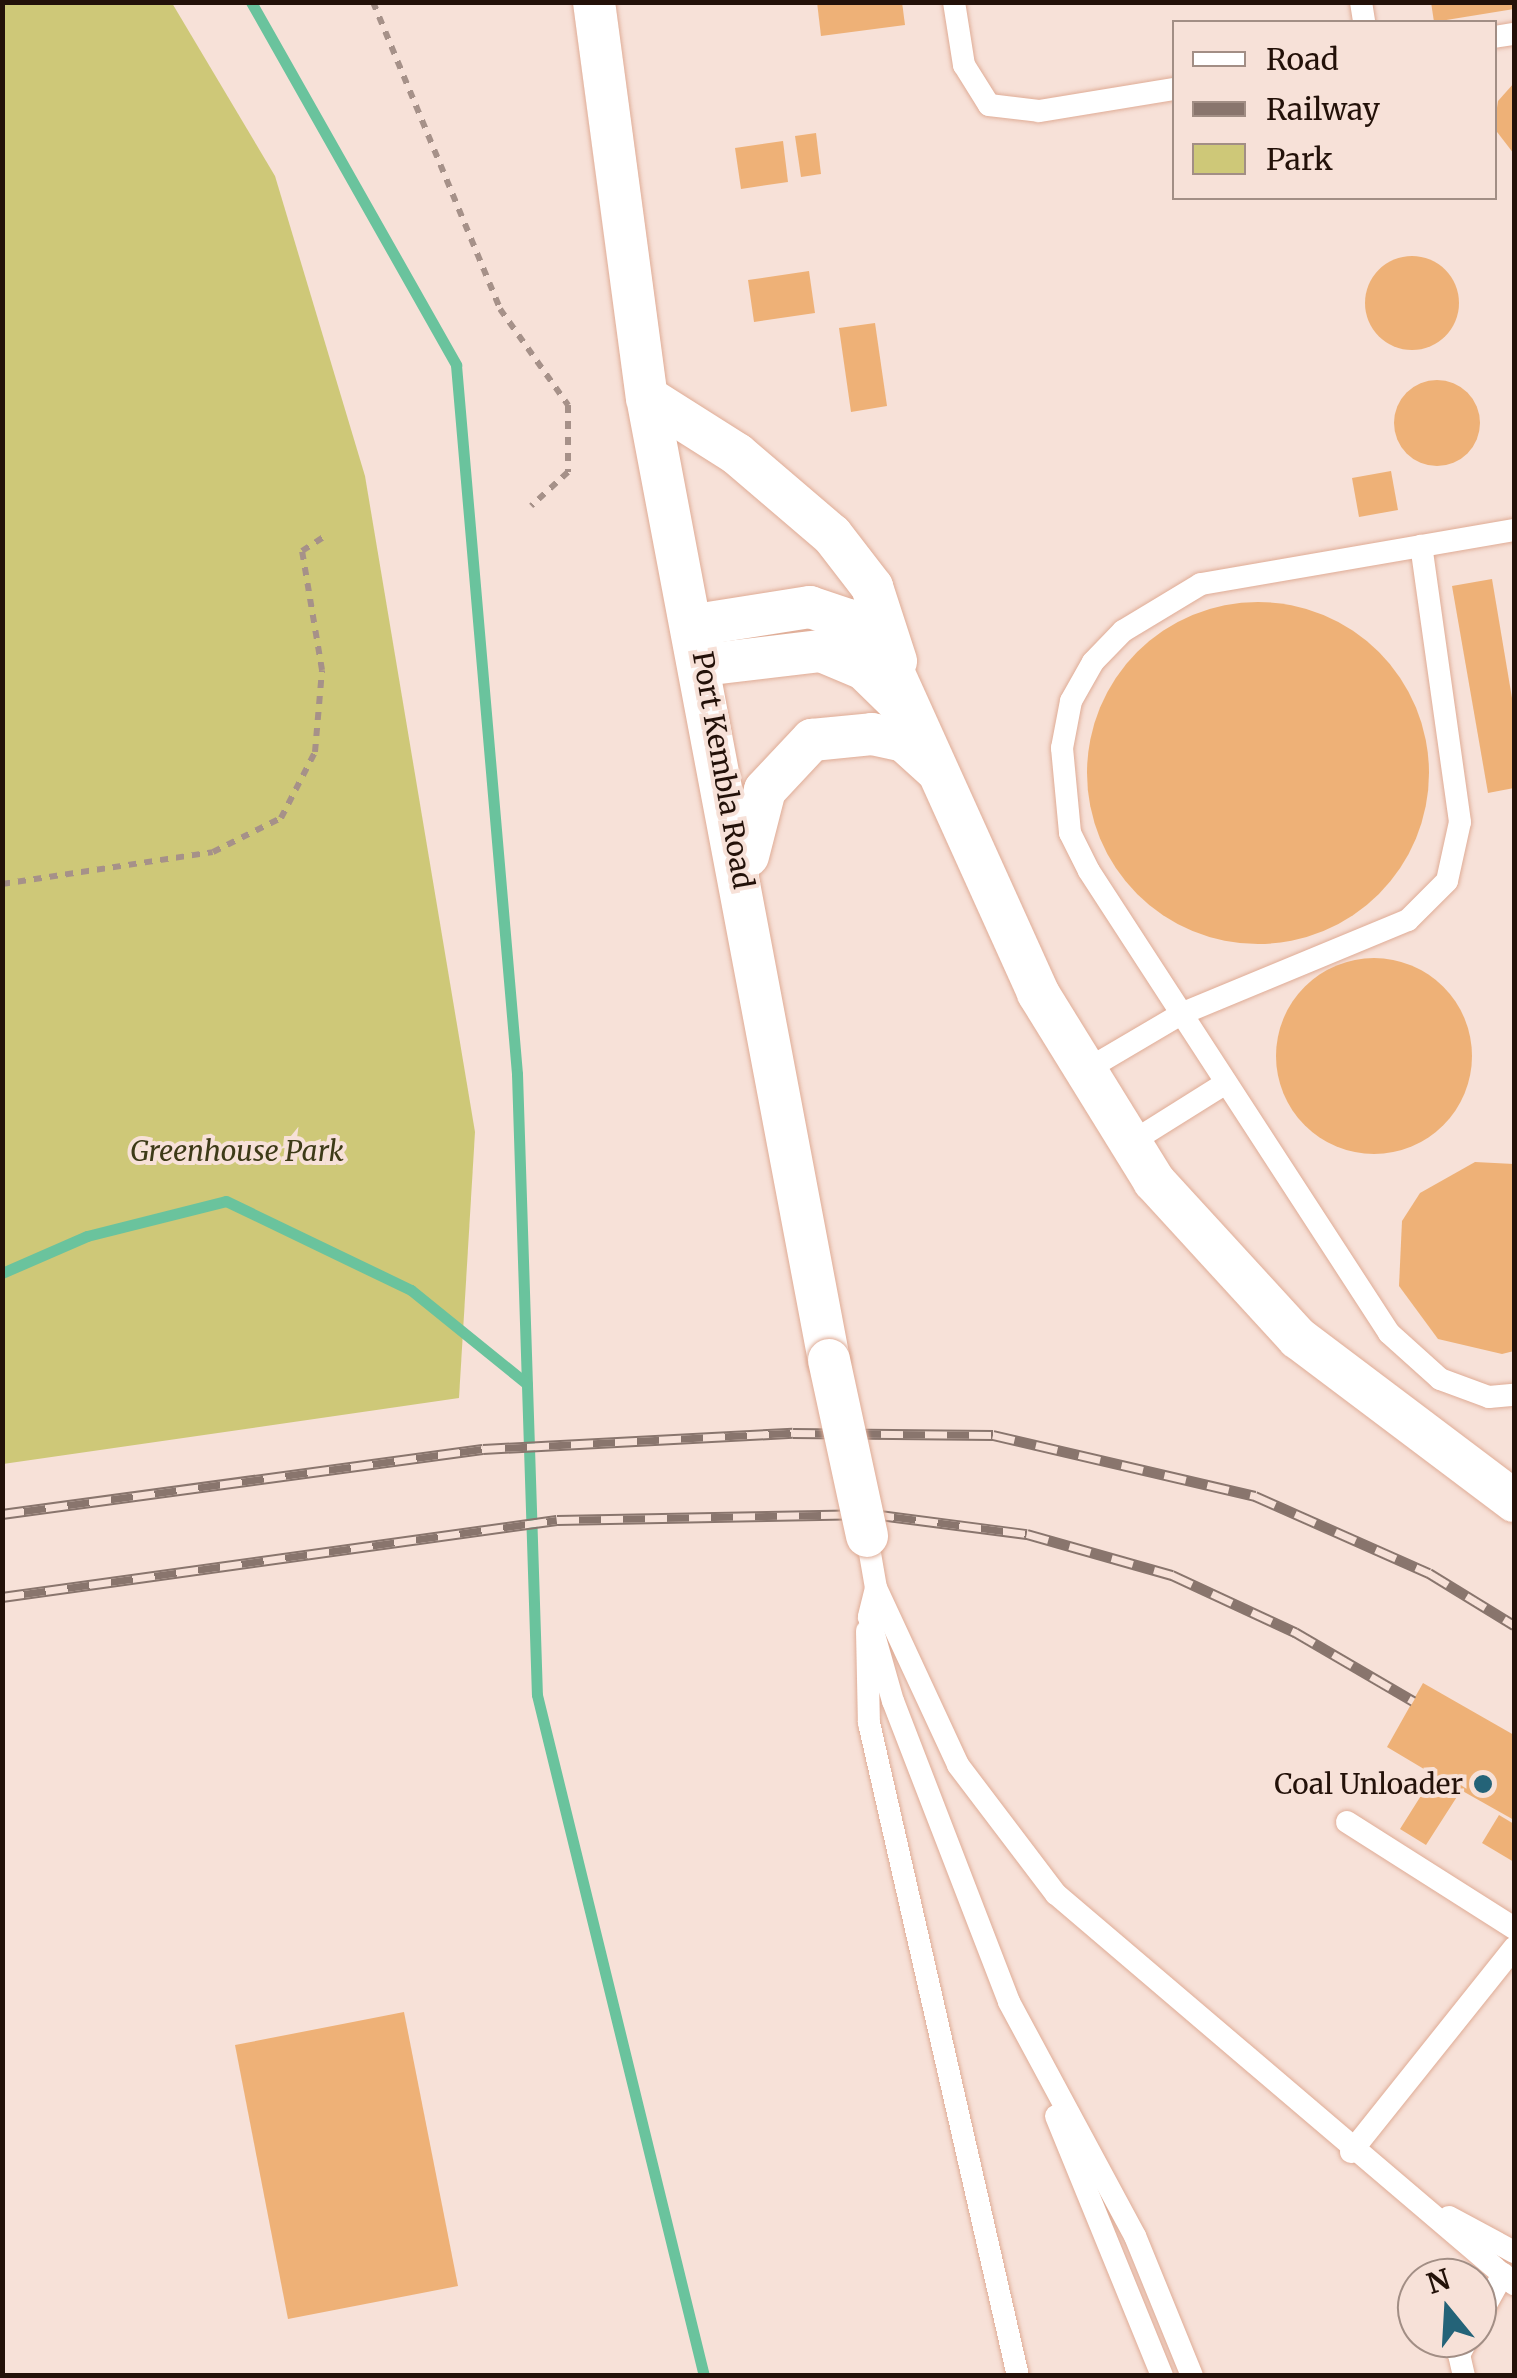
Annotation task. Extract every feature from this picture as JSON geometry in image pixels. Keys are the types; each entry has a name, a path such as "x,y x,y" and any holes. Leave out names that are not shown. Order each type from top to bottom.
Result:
{"street":[{"name":"Port Kembla Road","path":"594,2 648,397 700,645 829,1360 867,1536"},
{"path":"648,397 737,454 845,549 875,595 902,683 938,776"},
{"path":"700,645 772,608 829,611 867,632 902,683"},
{"path":"700,645 784,649 849,660 893,694 938,776 1081,1074 1128,1145 1202,1241 1298,1338 1514,1500"},
{"path":"744,886 761,798 800,747 872,734 904,741 938,776"}],"lane":[{"path":"954,2 964,65 989,105 1039,111 1172,89"},
{"path":"1513,1397 1440,1379 1389,1333 1181,1014 1070,833 1062,748 1071,700 1123,631 1202,584 1514,530"},
{"path":"1081,1074 1181,1014 1408,920 1447,880 1460,822 1421,546"},
{"path":"1128,1145 1226,1083"},
{"path":"867,1536 876,1588 958,1765 999,1826 1119,1954 1351,2152 1508,2279"},
{"path":"876,1588 869,1617 868,1723 1018,2376"},
{"path":"869,1617 1009,2002 1162,2376"},
{"path":"1347,1822 1514,1928"},
{"path":"1351,2152 1514,1948"},
{"path":"1009,2002 1136,2236 1192,2376"},
{"path":"1402,2192 1514,2252"}],"path":[{"path":"373,2 500,308 568,405 568,472 530,506"},
{"path":"2,884 213,852 281,818 315,752 320,686 302,551 328,534"}],"green space":[{"name":"Greenhouse Park","path":"2,3 172,3 275,176 365,476 475,1132 459,1398 3,1464"}],"building":[{"path":"817,2 902,2 905,25 821,36"},
{"path":"1431,2 1514,2 1514,9 1434,20"},
{"path":"1514,83 1514,154 1497,132 1498,101"},
{"path":"816,133 821,174 801,177 795,136"},
{"path":"783,141 788,182 741,189 735,148"},
{"path":"1412,256 1430,260 1445,270 1455,285 1459,303 1455,321 1445,336 1430,346 1412,350 1394,346 1379,336 1369,321 1365,303 1369,285 1379,270 1394,260"},
{"path":"809,271 815,313 754,322 748,280"},
{"path":"875,323 887,406 851,412 839,328"},
{"path":"1429,380 1445,380 1468,392 1477,406 1477,440 1468,454 1445,466 1429,466 1413,459 1401,447 1394,431 1394,415 1401,399 1413,387"},
{"path":"1391,471 1398,510 1359,517 1352,478"},
{"path":"1492,579 1514,710 1514,788 1488,793 1452,586"},
{"path":"1258,602 1291,605 1323,615 1353,631 1379,652 1400,678 1416,708 1426,740 1426,806 1416,838 1400,868 1379,894 1353,915 1323,931 1291,941 1258,944 1225,941 1193,931 1163,915 1137,894 1116,868 1100,838 1090,806 1087,773 1090,740 1100,708 1116,678 1137,652 1163,631 1193,615 1225,605"},
{"path":"1374,958 1411,966 1443,987 1464,1019 1472,1056 1464,1093 1443,1125 1411,1146 1374,1154 1337,1146 1305,1125 1284,1093 1276,1056 1284,1019 1305,987 1337,966"},
{"path":"1475,1162 1514,1164 1514,1351 1502,1354 1438,1339 1399,1286 1402,1221 1420,1193"},
{"name":"Coal Unloader","path":"1423,1683 1514,1735 1514,1820 1443,1780 1460,1792 1426,1845 1400,1829 1434,1775 1387,1747"},
{"path":"1499,1815 1514,1824 1514,1862 1482,1843"},
{"path":"404,2012 458,2286 288,2319 235,2045"}],"waterway":[{"path":"251,2 456,365 517,1074 537,1695 704,2376"},
{"path":"2,1273 87,1236 226,1201 411,1290 527,1384"}],"railway":[{"path":"2,1514 483,1449 793,1433 993,1435 1255,1496 1429,1573 1514,1625"},
{"path":"2,1597 557,1520 872,1514 1027,1534 1172,1575 1295,1632 1413,1701"}],"place":[{"name":"Coal Unloader","path":"1483,1784"}]}
